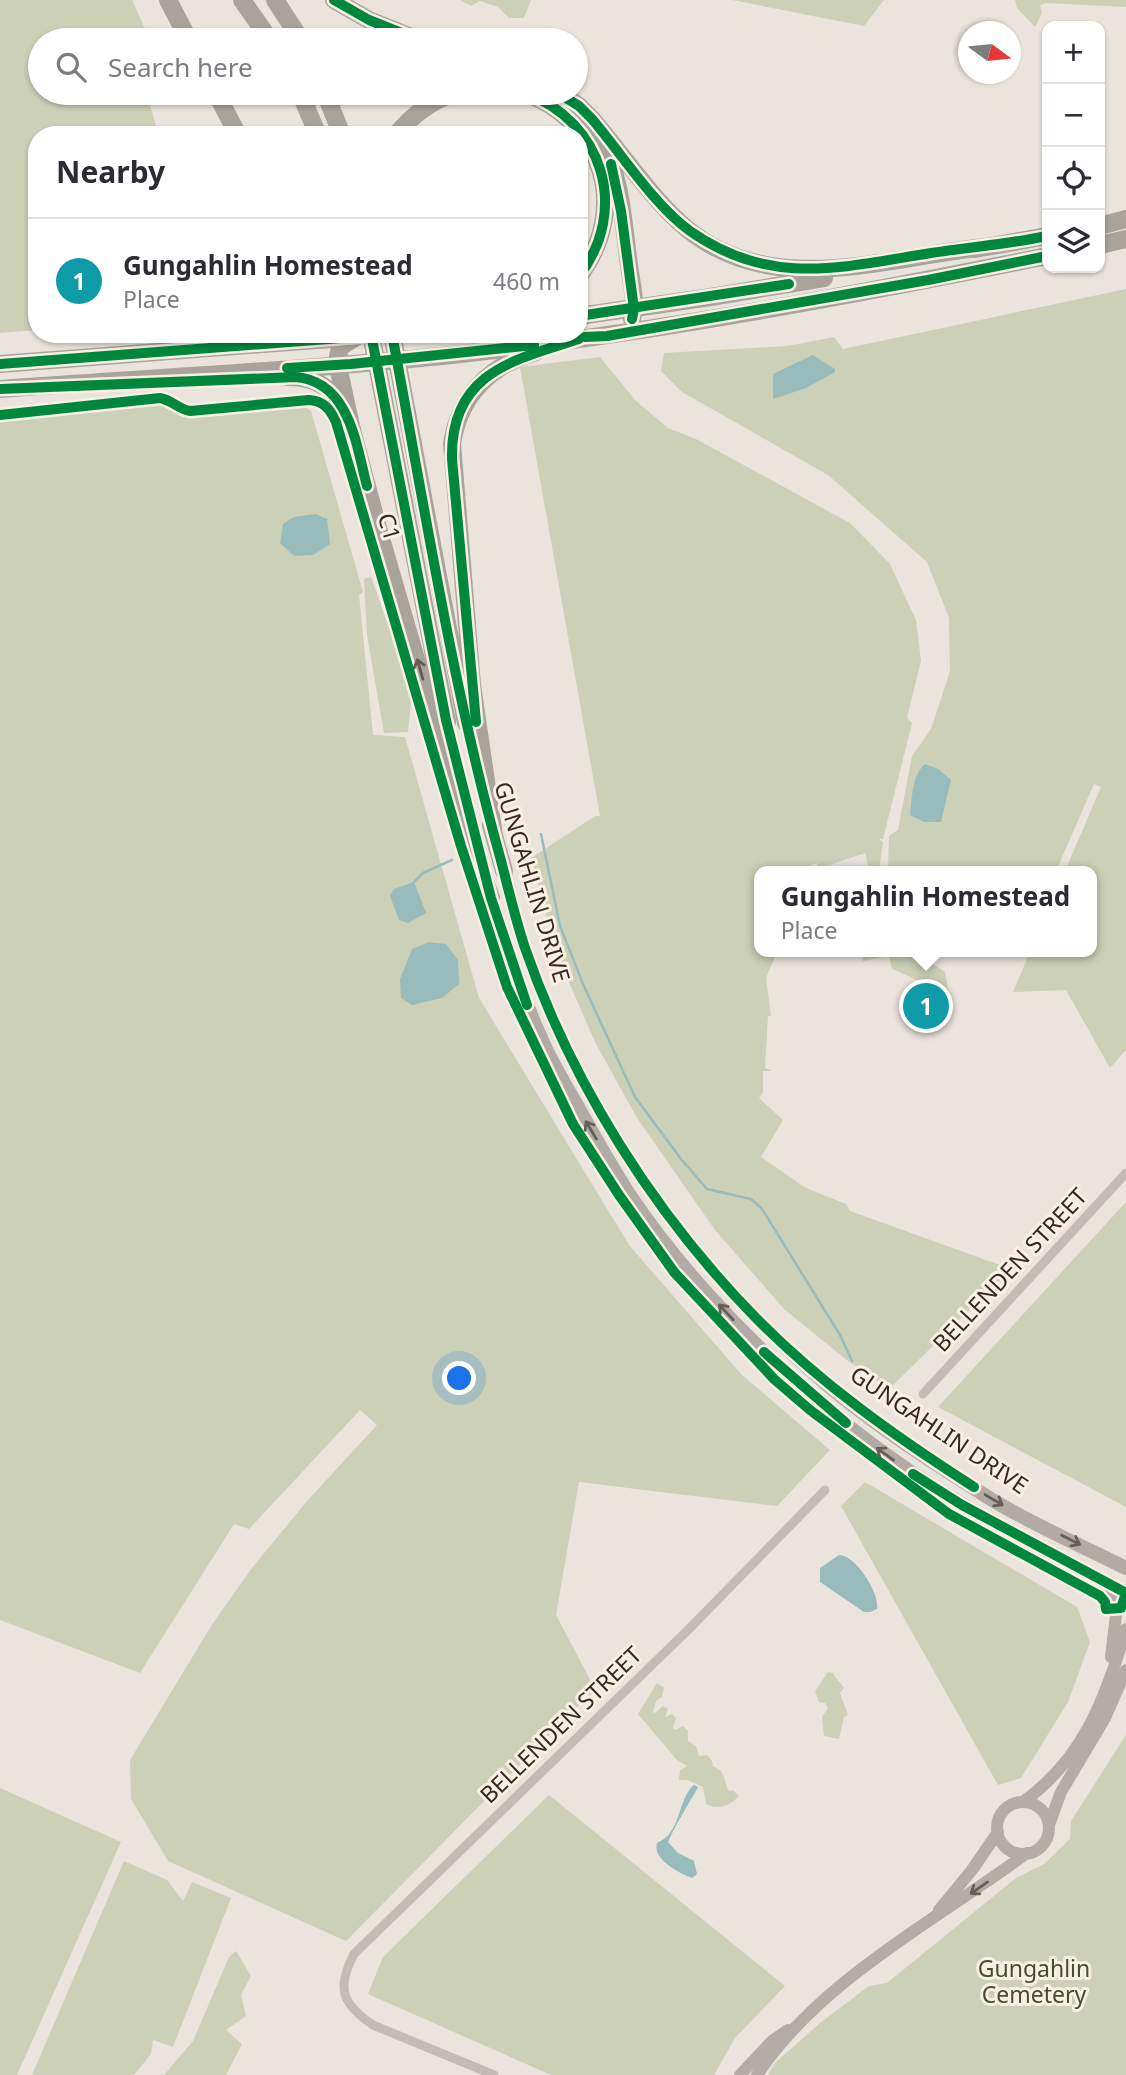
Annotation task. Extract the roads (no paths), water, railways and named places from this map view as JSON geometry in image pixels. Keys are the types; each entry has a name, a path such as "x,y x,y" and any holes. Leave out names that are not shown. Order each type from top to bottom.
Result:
{"highway":[{"path":"168,0 183,28"},
{"path":"242,0 262,28"},
{"path":"275,0 293,28"},
{"path":"334,0 389,28"},
{"path":"222,105 233,126"},
{"path":"305,105 314,126"},
{"path":"331,105 339,126"},
{"path":"405,126 419,111 429,105"},
{"path":"550,105 576,126"},
{"path":"570,105 596,134 610,162 621,211 634,309 628,326 614,334"},
{"path":"574,105 592,119 662,205 689,230 726,251 749,260 781,268 822,270 985,247"},
{"path":"588,142 599,166 605,194 604,222 596,248 588,261"},
{"path":"1105,225 1126,219"},
{"path":"588,315 789,284 1042,237"},
{"path":"1105,244 1126,239"},
{"path":"588,337 928,280 1042,257"},
{"path":"201,348 213,343"},
{"path":"0,364 247,343"},
{"path":"311,343 337,360"},
{"path":"346,343 342,345 337,360 351,426 461,814 491,898"},
{"name":"GUNGAHLIN DRIVE","path":"367,343 381,384 446,720 491,898"},
{"name":"GUNGAHLIN DRIVE","path":"394,343 467,729 504,871"},
{"path":"0,389 337,360 394,360 537,343"},
{"path":"494,836 472,685 452,460 453,435 467,399 493,371 511,361 564,343"},
{"path":"0,389 299,377 317,382 333,394 351,426"}],"main road":[{"name":"GUNGAHLIN DRIVE","path":"504,871 525,947 547,1004 598,1107 640,1176 692,1246 755,1317 826,1383 897,1438 995,1502 1126,1568"},
{"name":"GUNGAHLIN DRIVE","path":"491,898 519,985 557,1070 630,1195 690,1274 773,1362 861,1436 912,1474 962,1505 1126,1593"},
{"path":"1102,1698 1115,1627 1114,1603 1109,1584"},
{"path":"1027,1853 1008,1849 998,1832 998,1823 1005,1810 1023,1802 1053,1779 1067,1761 1102,1698 1126,1629"},
{"path":"740,2075 772,2041 800,2022 836,1990 929,1920 1043,1844 1061,1792 1105,1718 1126,1670"},
{"path":"1023,1802 1041,1808 1049,1825"},
{"path":"929,1920 972,1870 998,1832"},
{"path":"757,2075 800,2022"}],"street":[{"name":"BELLENDEN STREET","path":"923,1394 1126,1173"},
{"name":"BELLENDEN STREET","path":"494,2075 373,2025 356,2013 343,1987 347,1968 357,1951 688,1630 825,1490"}],"water":[{"path":"813,355 835,369 835,372 806,388 773,399 773,374"},
{"path":"316,514 327,519 330,544 313,555 294,556 280,543 283,524 294,517"},
{"path":"925,764 938,769 951,780 941,822 924,822 910,815 917,774"},
{"path":"414,882 426,913 408,923 399,920 390,896 394,889"},
{"path":"429,942 446,944 458,960 459,984 442,998 412,1005 401,998 400,979 412,949"},
{"path":"839,1555 853,1561 866,1576 875,1594 877,1609 864,1612 820,1582 820,1568"},
{"path":"694,1785 698,1787 668,1842 678,1853 694,1861 697,1874 692,1878 662,1860 657,1843 671,1832"}],"waterway":[{"path":"541,834 560,926 583,984 635,1097 707,1189 751,1199 762,1209 840,1335 852,1361"},
{"path":"414,882 423,873 452,860"}],"place":[{"name":"Gungahlin Homestead","path":"926,1006"}],"park label":[{"name":"Gungahlin Cemetery","path":"1034,1982"}]}
